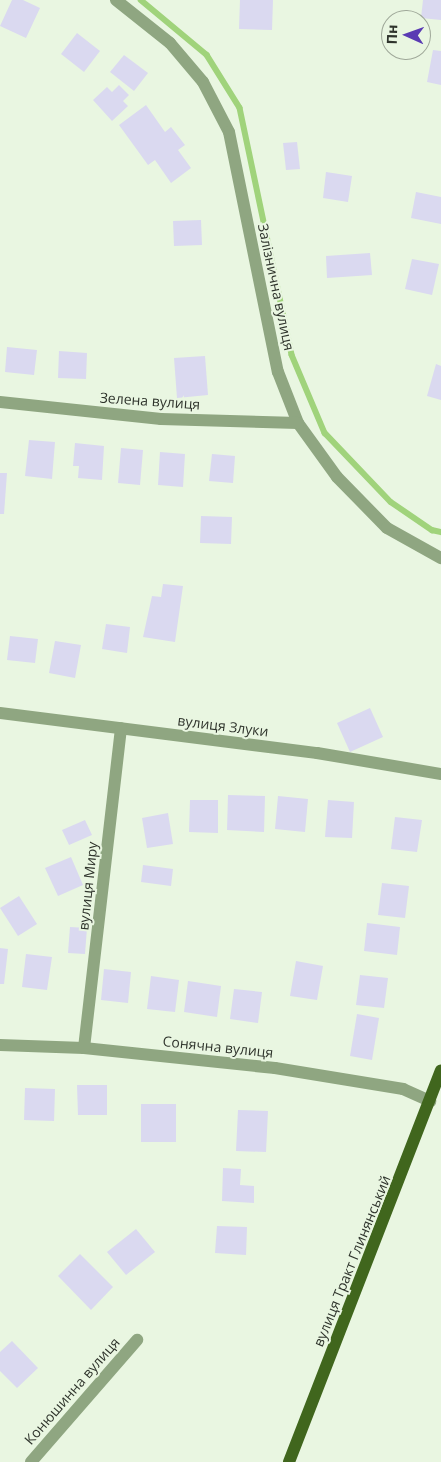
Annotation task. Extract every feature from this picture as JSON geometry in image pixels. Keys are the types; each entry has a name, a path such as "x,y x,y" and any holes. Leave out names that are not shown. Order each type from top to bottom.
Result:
{"main road":[{"name":"вулиця Тракт Глинянський","path":"289,1462 441,1071"}],"street":[{"name":"Залізнична вулиця","path":"116,0 170,43 204,82 229,132 278,372 298,423 337,477 387,528 441,558"},
{"name":"Зелена вулиця","path":"0,402 161,419 298,423"},
{"name":"вулиця Злуки","path":"0,712 317,753 441,774"},
{"name":"вулиця Миру","path":"84,1048 121,728"},
{"name":"Сонячна вулиця","path":"0,1045 84,1048 275,1068 403,1089 430,1101"},
{"name":"Конюшинна вулиця","path":"31,1462 137,1340"}],"building":[{"path":"12,0 23,0 40,8 26,38 0,26"},
{"path":"240,0 273,0 272,30 239,29"},
{"path":"423,0 441,0 441,20 431,19 431,10 422,10"},
{"path":"77,33 100,51 84,72 61,54"},
{"path":"433,50 441,51 441,85 427,82"},
{"path":"124,55 148,73 134,91 110,72"},
{"path":"119,85 129,95 123,101 128,106 112,121 93,100 107,87 112,92"},
{"path":"146,105 165,132 171,127 185,145 178,150 191,168 171,183 155,160 148,165 119,125"},
{"path":"297,142 300,169 286,170 283,143"},
{"path":"326,172 352,176 348,202 323,198"},
{"path":"416,192 441,197 441,224 411,218"},
{"path":"201,220 202,245 174,246 173,221"},
{"path":"370,253 372,275 327,278 326,256"},
{"path":"412,259 439,264 432,295 405,289"},
{"path":"7,347 37,350 34,375 5,372"},
{"path":"59,351 87,353 86,379 58,378"},
{"path":"205,356 208,395 177,398 174,358"},
{"path":"436,364 441,366 441,400 427,396"},
{"path":"29,440 55,442 52,479 25,476"},
{"path":"75,443 104,446 102,480 78,478 79,466 73,466"},
{"path":"121,448 143,450 140,485 118,483"},
{"path":"160,452 185,454 183,487 158,485"},
{"path":"212,454 235,456 233,483 209,481"},
{"path":"0,473 7,473 4,514 0,514"},
{"path":"201,516 232,517 231,544 200,543"},
{"path":"163,584 183,586 175,642 143,637 152,596 161,597"},
{"path":"106,624 130,627 127,653 102,649"},
{"path":"10,636 38,639 35,663 7,660"},
{"path":"55,641 81,645 75,678 49,673"},
{"path":"370,708 383,737 350,752 337,723"},
{"path":"228,795 265,796 264,832 227,830"},
{"path":"278,796 308,799 305,832 275,829"},
{"path":"190,800 218,800 218,833 189,832"},
{"path":"328,800 354,802 352,838 325,837"},
{"path":"168,813 173,844 147,848 142,818"},
{"path":"395,817 422,820 417,852 391,849"},
{"path":"85,820 92,835 69,845 62,830"},
{"path":"71,857 83,885 58,896 45,868"},
{"path":"143,865 173,869 171,886 141,882"},
{"path":"382,883 409,886 405,918 378,915"},
{"path":"19,896 37,924 18,936 0,908"},
{"path":"367,923 400,927 397,955 364,951"},
{"path":"70,927 87,928 85,954 68,953"},
{"path":"0,948 8,949 4,984 0,984"},
{"path":"26,954 52,957 47,990 22,987"},
{"path":"296,961 323,966 317,1000 290,996"},
{"path":"104,969 131,972 128,1003 101,1000"},
{"path":"360,975 388,978 384,1008 356,1005"},
{"path":"151,976 179,980 175,1012 147,1009"},
{"path":"188,981 221,986 217,1017 184,1012"},
{"path":"234,989 262,992 258,1023 230,1019"},
{"path":"357,1014 379,1018 372,1060 350,1056"},
{"path":"77,1085 107,1085 107,1115 78,1115"},
{"path":"25,1088 55,1089 54,1121 24,1120"},
{"path":"141,1104 176,1104 176,1142 141,1142"},
{"path":"238,1110 268,1111 266,1152 236,1151"},
{"path":"223,1168 241,1169 240,1185 254,1186 254,1203 222,1201"},
{"path":"217,1226 247,1227 246,1255 215,1253"},
{"path":"136,1229 155,1252 126,1275 107,1252"},
{"path":"80,1254 113,1287 91,1310 58,1276"},
{"path":"12,1341 38,1368 17,1388 0,1371 0,1352"}],"waterway":[{"path":"141,0 207,55 240,108 292,355 325,433 391,502 432,530 441,532"}]}
